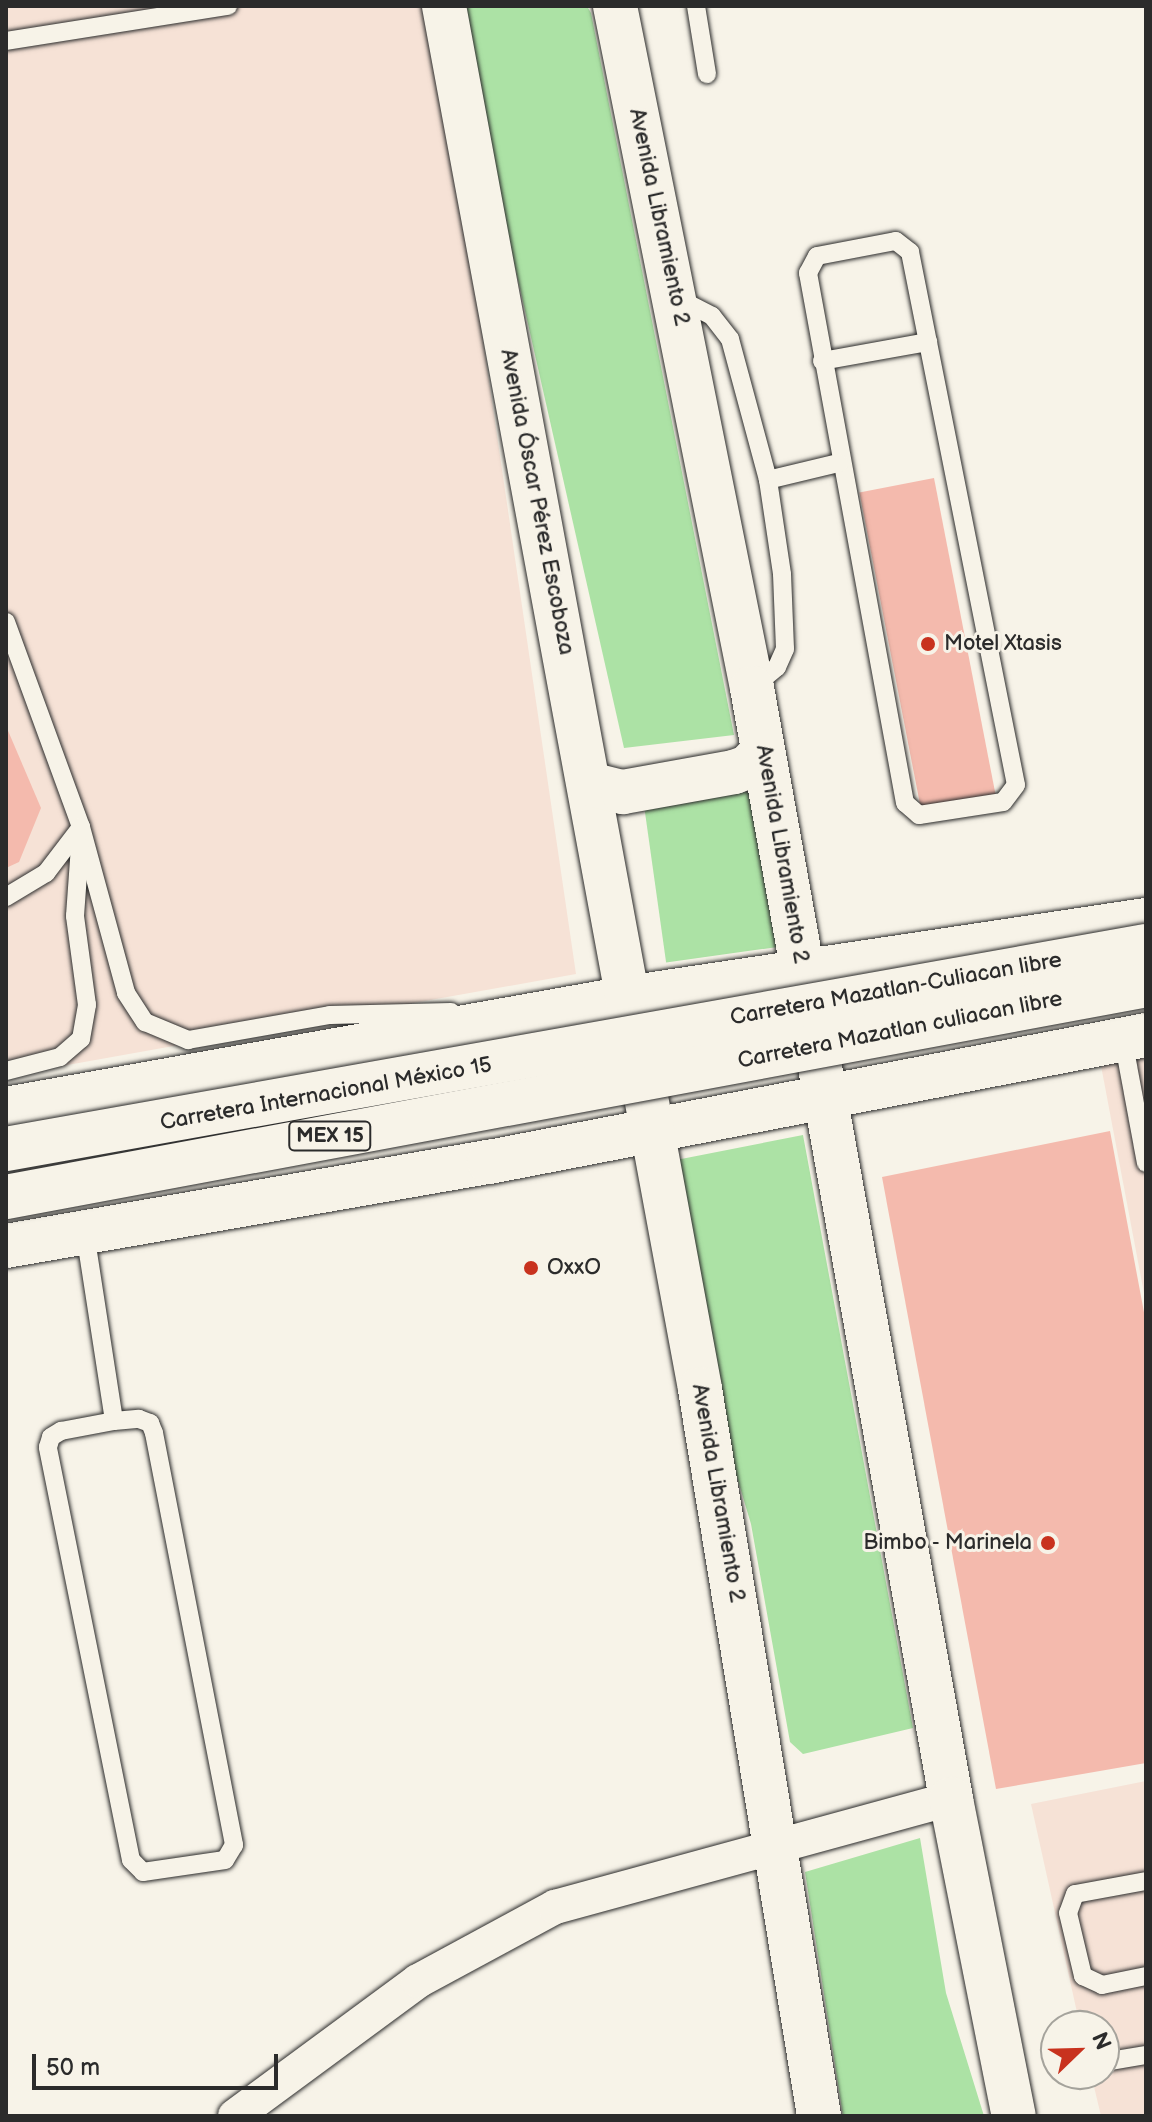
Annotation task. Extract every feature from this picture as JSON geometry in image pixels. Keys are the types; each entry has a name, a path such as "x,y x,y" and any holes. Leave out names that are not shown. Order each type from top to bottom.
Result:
{"main road":[{"name":"Avenida Óscar Pérez Escoboza","path":"444,6 636,1015"},
{"name":"Avenida Libramiento 2","path":"615,6 677,298 752,688 951,1799 1014,2116"},
{"path":"590,784 623,792 734,772 748,767 763,751"},
{"path":"6,1109 518,1016 636,1015 803,973 1146,920"},
{"name":"Carretera Mazatlan-Culiacan libre","path":"636,1015 1146,946"},
{"name":"Carretera Mazatlan culiacan libre","path":"654,1075 1146,985"},
{"name":"Avenida Libramiento 2","path":"636,1015 650,1127 778,1847 819,2116"},
{"name":"Carretera Internacional México 15","path":"6,1149 503,1063 636,1015"},
{"path":"461,1027 502,1046 530,1081 528,1121 489,1162"},
{"path":"6,1246 489,1162 823,1093 1134,1037"},
{"name":"Carretera Internacional México 15","path":"6,1197 654,1075"}],"street":[{"path":"235,2116 418,1981 510,1927 555,1907 951,1799"}],"lane":[{"path":"6,41 228,6"},
{"path":"696,6 707,74"},
{"path":"896,241 910,252 928,342 1016,785 1003,802 919,815 905,803 839,463 808,273 817,256 896,241"},
{"path":"677,298 712,316 730,339 768,480 782,574 785,649 777,667 752,688"},
{"path":"822,361 928,342"},
{"path":"768,480 839,463"},
{"path":"6,622 81,827 126,993 145,1022 188,1040 330,1015 429,1011 518,1016"},
{"path":"6,897 46,873 81,827"},
{"path":"6,1071 60,1057 81,1039 87,1005 75,916 81,827"},
{"path":"1134,1037 1146,1163"},
{"path":"85,1233 114,1421"},
{"path":"139,1419 150,1423 154,1433 234,1845 225,1860 143,1872 131,1860 48,1447 51,1437 61,1431 114,1421 139,1419"},
{"path":"1146,1881 1075,1894 1068,1913 1083,1976 1102,1985 1146,1976"},
{"path":"1120,2059 1146,2055"}],"shaded area":[{"path":"6,6 434,6 576,974 6,1076"},
{"path":"1146,1050 1146,1304 1099,1055"},
{"path":"1146,1781 1146,2116 1101,2116 1095,2090 1120,2090 1120,2010 1076,2010 1031,1804"}],"green space":[{"path":"456,6 587,6 591,13 734,735 624,748"},
{"path":"759,790 781,946 666,963 644,806"},
{"path":"803,1135 913,1728 803,1754 790,1742 751,1524 727,1444 671,1161"},
{"path":"920,1838 946,1993 984,2116 843,2116 805,1872"}],"building":[{"name":"Motel Xtasis","path":"934,478 995,794 921,809 859,493"},
{"path":"6,726 41,808 19,862 6,868"},
{"name":"Bimbo - Marinela","path":"1110,1131 1146,1323 1146,1763 996,1789 882,1177"}],"place":[{"name":"Motel Xtasis","path":"928,644"},
{"name":"OxxO","path":"531,1268"},
{"name":"Bimbo - Marinela","path":"1048,1543"}]}
